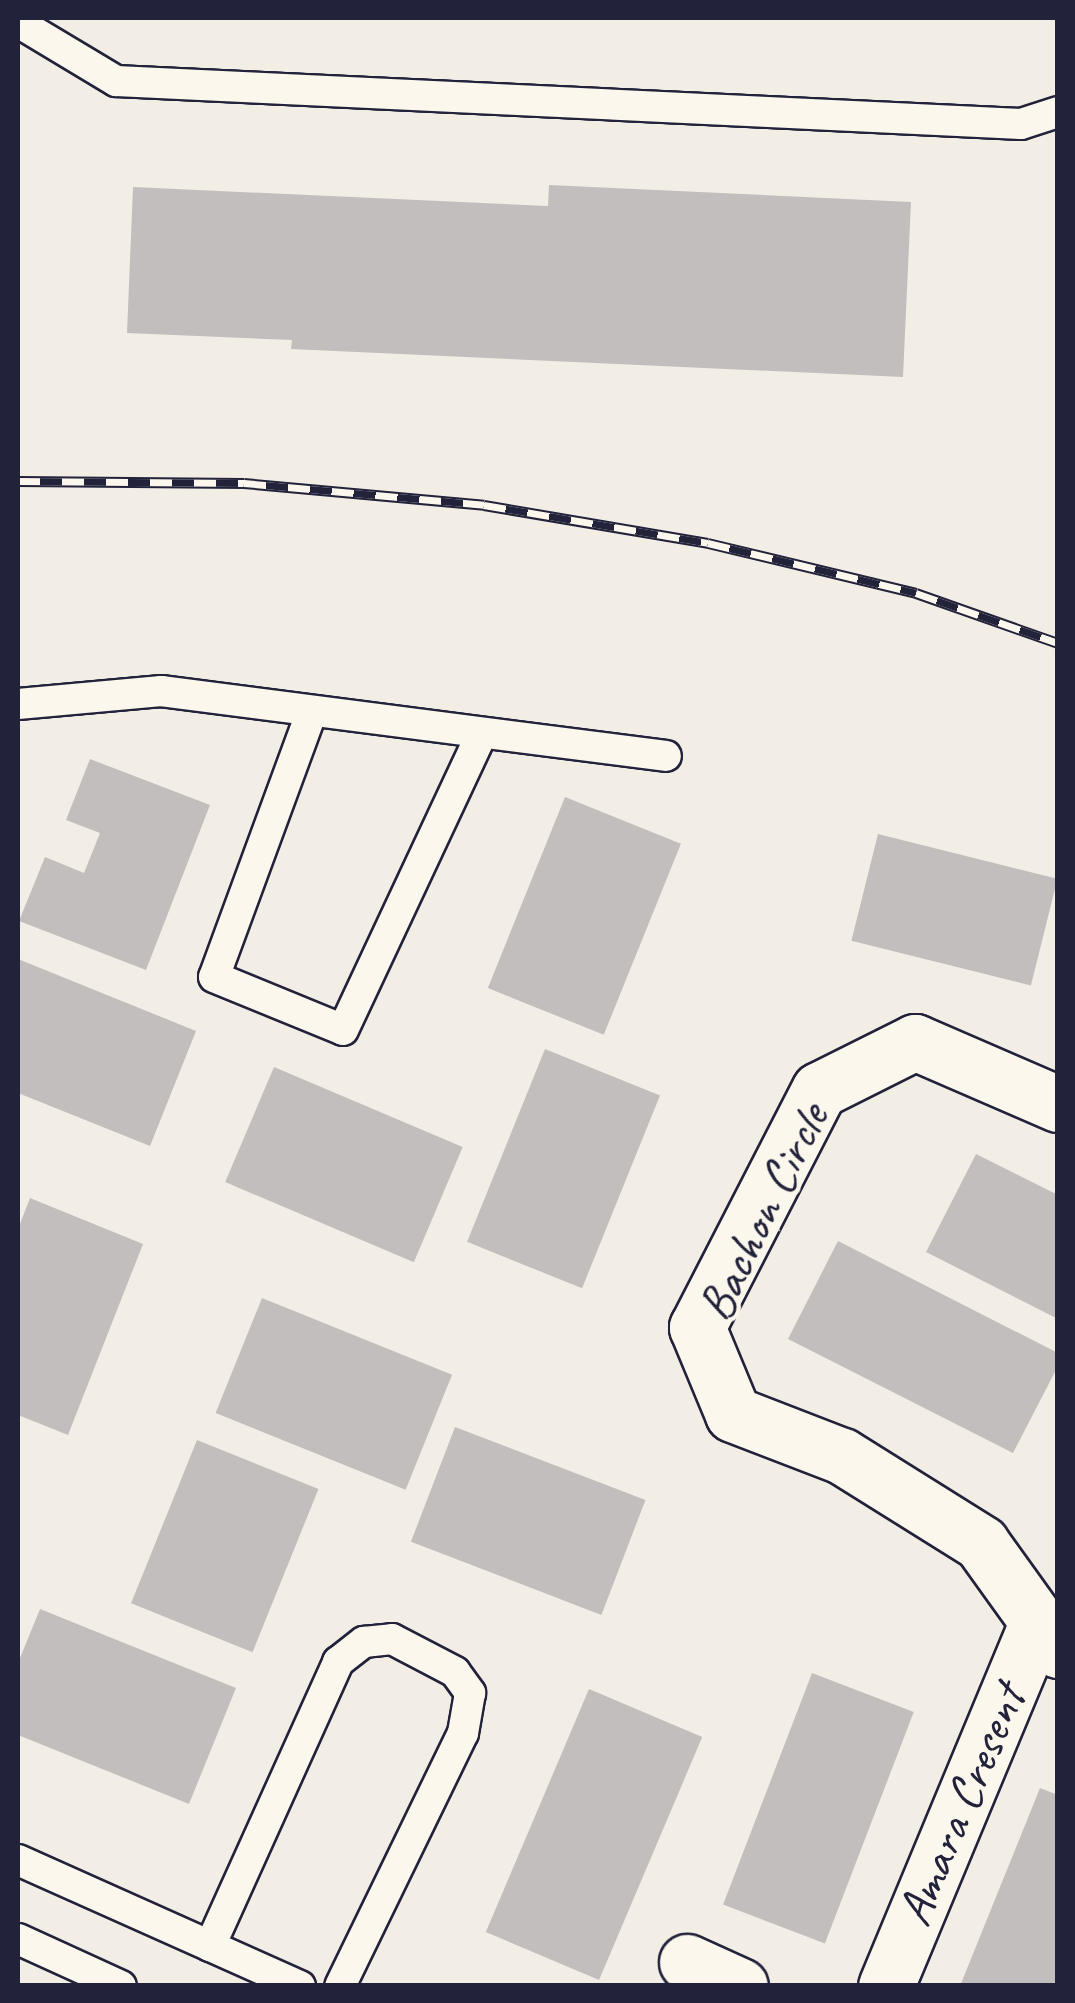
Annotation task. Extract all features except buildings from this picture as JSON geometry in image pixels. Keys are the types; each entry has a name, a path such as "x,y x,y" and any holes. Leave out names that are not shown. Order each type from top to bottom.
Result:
{"street":[{"name":"Bachon Circle","path":"1047,1637 981,1544 842,1456 733,1414 697,1327 819,1090 915,1042 1058,1104"},
{"name":"Amara Cresent","path":"886,1986 1047,1637"},
{"path":"686,1962 740,1986"}],"lane":[{"path":"22,18 21,24 116,81 1021,124 1058,112"},
{"path":"18,704 161,691 666,756"},
{"path":"312,711 214,977 343,1030 482,733"},
{"path":"210,1946 338,1662 364,1642 392,1639 455,1672 470,1693 463,1733 340,1986"},
{"path":"18,1860 300,1986"},
{"path":"18,1940 121,1986"}],"railway":[{"path":"18,481 244,483 484,505 708,543 916,593 1058,643"}]}
